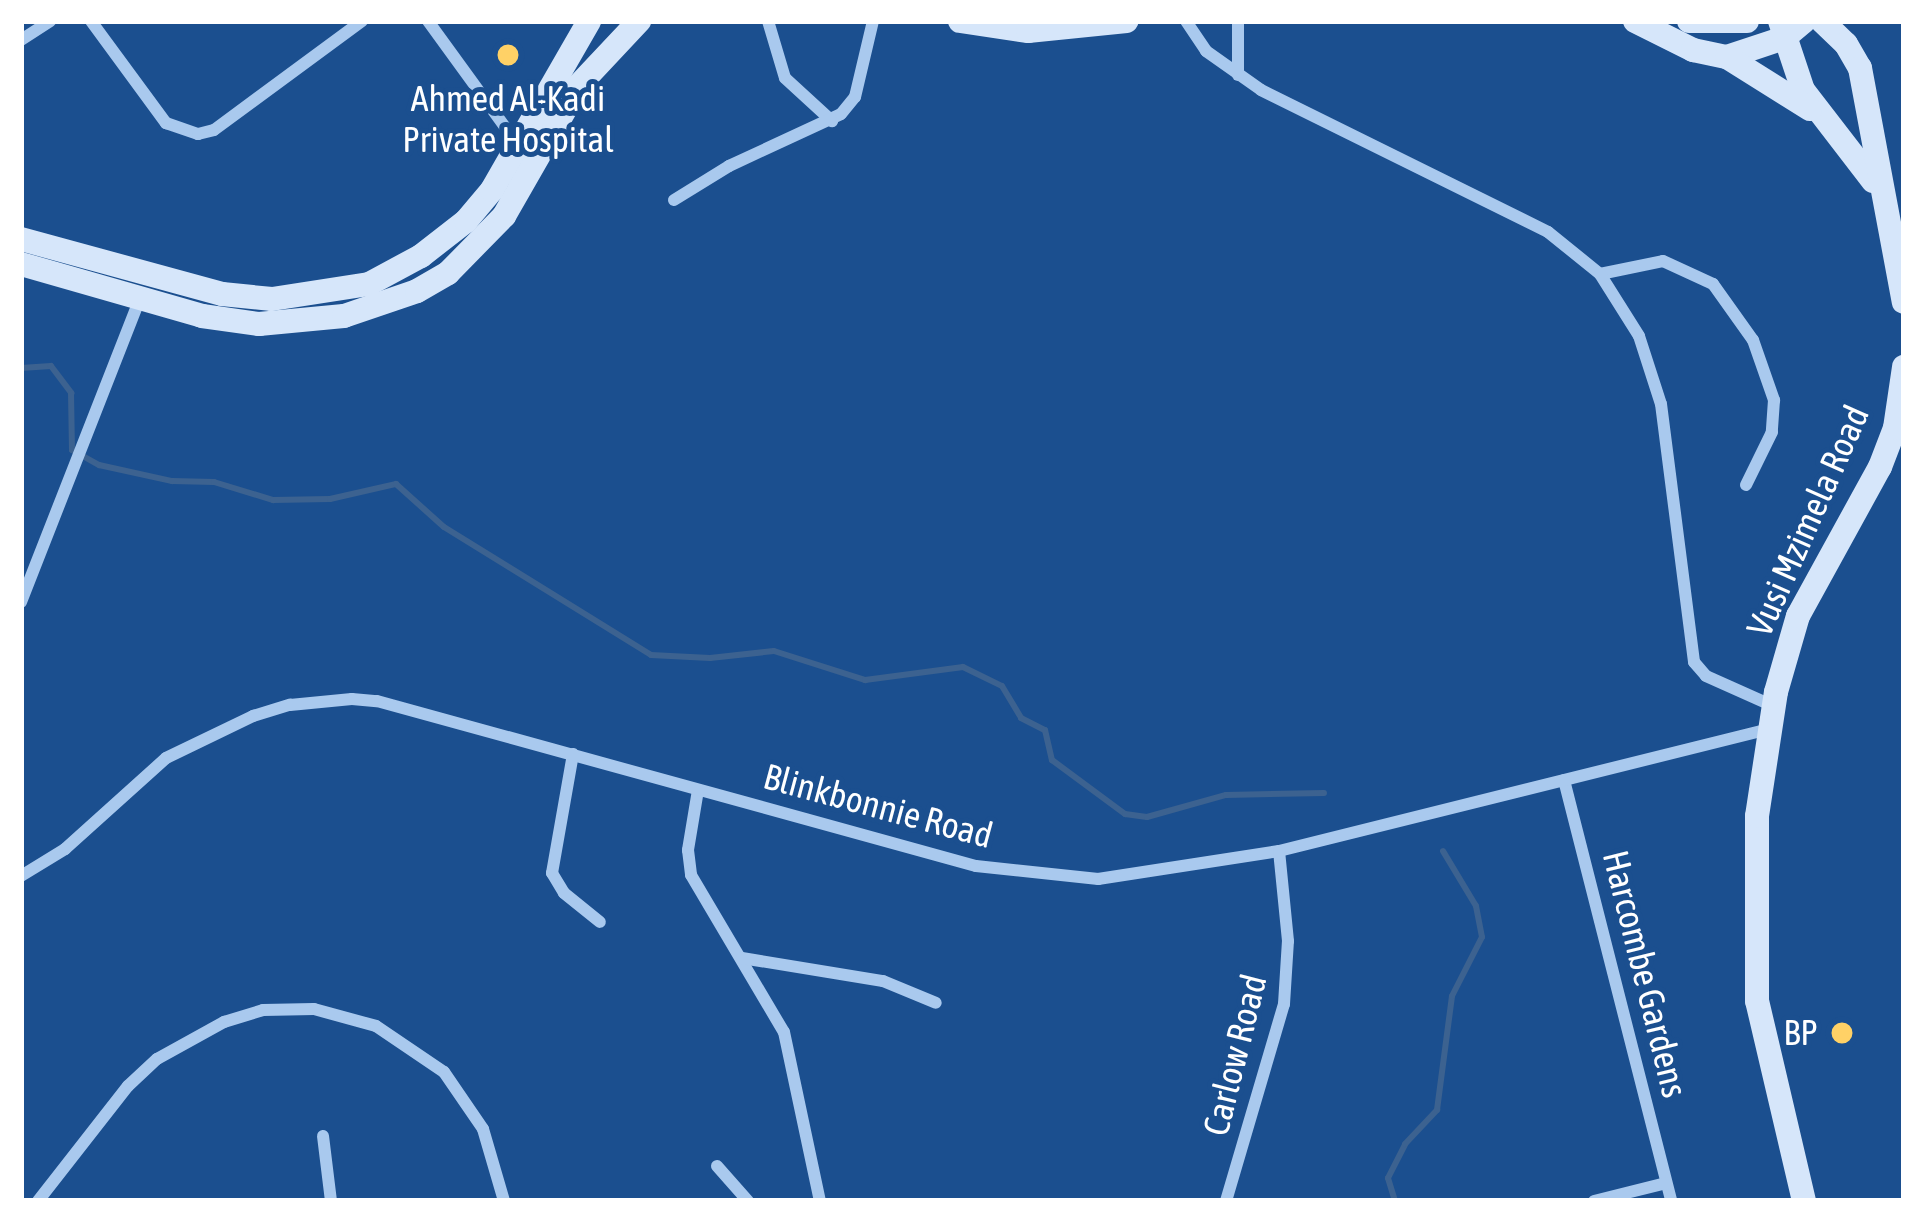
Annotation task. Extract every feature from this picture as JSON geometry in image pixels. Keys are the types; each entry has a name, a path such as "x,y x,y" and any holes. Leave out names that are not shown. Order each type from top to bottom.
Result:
{"main road":[{"path":"21,239 244,297 272,299 369,284 421,256 466,221 518,146 589,21"},
{"path":"21,264 202,316 275,326 362,312 417,291 448,273 504,216 579,85 639,21"},
{"path":"960,21 1028,31 1126,21"},
{"path":"1635,21 1676,43 1727,57 1827,121"},
{"path":"1689,21 1747,21"},
{"path":"1727,57 1804,21"},
{"path":"1822,21 1846,44 1860,68"},
{"path":"1855,21 1880,194 1904,302"},
{"path":"1782,29 1794,74 1880,194"},
{"name":"Vusi Mzimela Road","path":"1804,1201 1757,1001 1757,816 1771,718 1798,616 1880,467 1895,428 1904,367"}],"street":[{"path":"21,40 50,21"},
{"path":"91,21 166,123 198,134 214,130 362,21"},
{"path":"428,21 518,146"},
{"path":"768,21 785,78 832,121"},
{"path":"674,200 729,166 832,121 855,97 873,21"},
{"path":"1186,21 1206,51 1238,75 1548,232 1600,274 1639,336 1661,404 1694,662 1706,676 1771,718"},
{"path":"1238,21 1238,75"},
{"path":"1600,274 1663,261 1694,272 1729,301 1753,340 1774,400 1772,431 1745,485"},
{"path":"21,602 140,299"},
{"name":"Blinkbonnie Road","path":"21,876 65,849 166,758 230,724 290,705 377,701 976,866 1055,876 1146,875 1279,850 1564,780 1771,718"},
{"path":"573,754 552,873 564,893 600,922"},
{"name":"Harcombe Gardens","path":"1564,780 1671,1201"},
{"path":"698,790 688,850 691,875 784,1032 820,1201"},
{"name":"Carlow Road","path":"1226,1201 1264,1086 1284,1004 1288,941 1279,850"},
{"path":"742,958 883,981 936,1003"},
{"path":"38,1201 128,1086 157,1060 224,1022 263,1010 314,1010 376,1026 444,1072 483,1129 504,1201"},
{"path":"323,1136 331,1201"},
{"path":"717,1166 748,1201"},
{"path":"1594,1201 1666,1183"}],"waterway":[{"path":"21,368 51,366 71,393 72,450 99,465 172,481 214,482 273,500 330,499 396,484 444,527 651,655 710,658 774,651 865,680 963,667 1002,686 1021,718 1045,730 1052,760 1125,814 1147,817 1226,795 1324,793"},
{"path":"1395,1201 1388,1178 1405,1144 1437,1110 1452,996 1482,937 1476,906 1443,851"}],"place":[{"name":"Ahmed Al-Kadi Private Hospital","path":"508,55"},
{"name":"BP","path":"1842,1033"}]}
